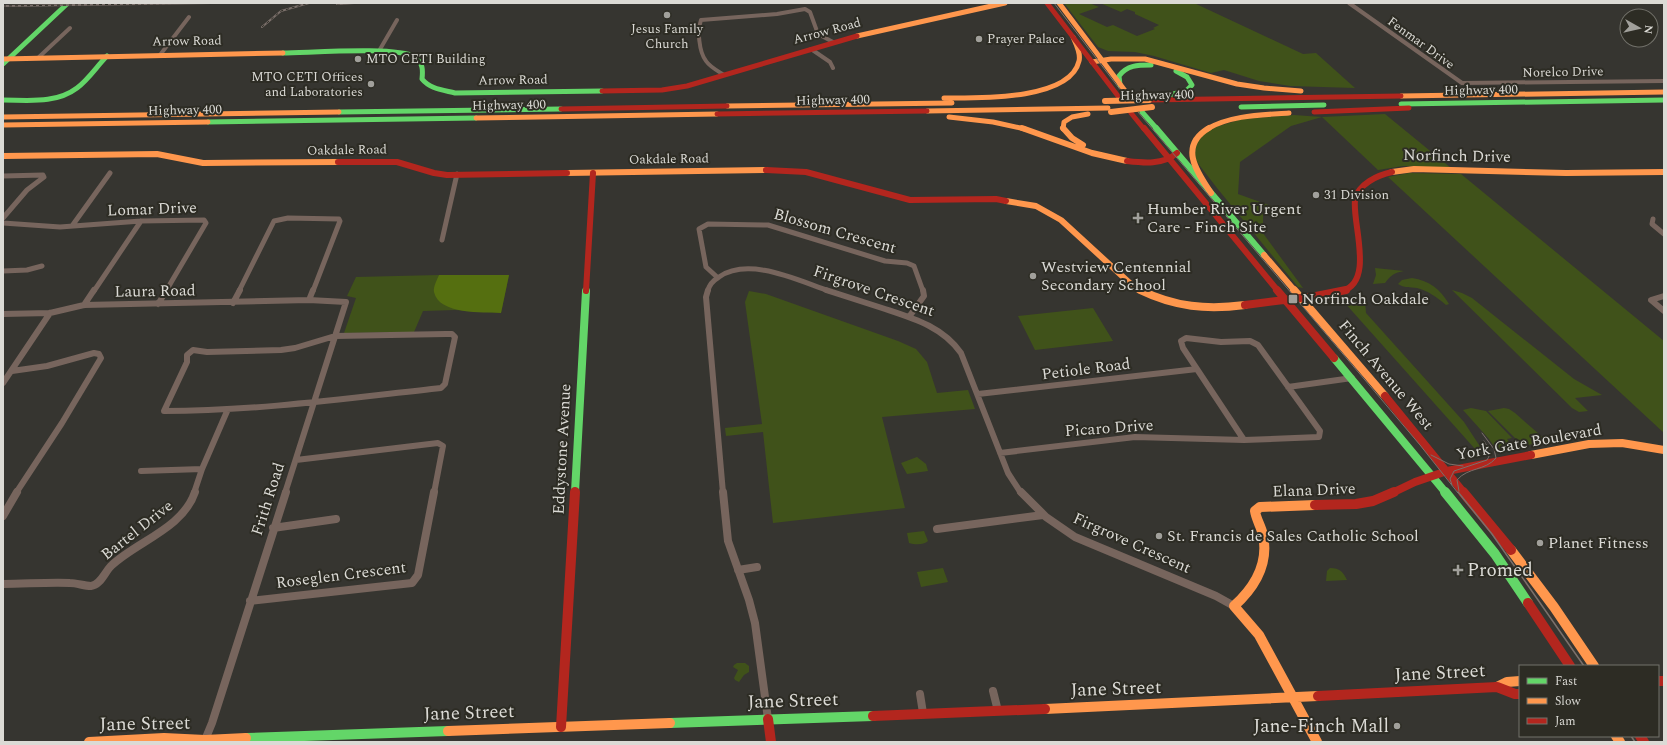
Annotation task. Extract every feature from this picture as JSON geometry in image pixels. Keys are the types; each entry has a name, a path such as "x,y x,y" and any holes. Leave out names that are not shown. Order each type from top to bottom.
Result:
{"main road":[{"path":"6,59 51,20 68,3"},
{"name":"Arrow Road","path":"6,59 36,57 379,51 396,52 412,56 421,63 423,67 422,79 428,86 438,90 463,93 662,90 683,87 833,42 1005,3"},
{"path":"1047,3 1118,96"},
{"path":"1059,3 1129,96"},
{"path":"910,103 926,99 1032,93 1048,89 1070,76 1079,64 1080,57 1073,37"},
{"path":"3,100 46,99 67,94 76,88 107,56"},
{"path":"1092,62 1128,58 1156,60 1229,82 1274,90 1446,95"},
{"path":"1120,85 1119,76 1124,70 1132,66 1147,65 1163,67 1178,72 1187,77 1192,83 1190,88 1182,93 1150,102 1108,107 1072,117 1064,122 1063,129 1067,135 1076,142 1104,152 1131,156 1166,158 1173,158 1177,154"},
{"name":"Highway 400","path":"1150,102 1446,95 1664,92"},
{"name":"Highway 400","path":"1150,102 1471,103 1664,100"},
{"name":"Highway 400","path":"3,117 910,103 1108,107"},
{"path":"1211,193 1193,160 1192,146 1197,137 1203,131 1219,123 1243,117 1267,114 1424,108 1471,103"},
{"name":"Highway 400","path":"3,125 829,113 1108,107"},
{"name":"Finch Avenue West","path":"1142,112 1301,298 1520,561 1593,665"},
{"path":"829,113 852,116 966,118 990,121 1030,131 1102,158 1135,162 1166,158"},
{"name":"Finch Avenue West","path":"1131,113 1166,158 1352,378 1495,554 1569,665"},
{"name":"Oakdale Road","path":"3,157 162,154 203,164 397,162 409,164 436,174 781,170 806,172 910,200 996,199 1017,201 1036,206 1060,220 1133,286 1159,299 1188,306 1230,307 1286,299"},
{"name":"Norfinch Drive","path":"1286,299 1301,298 1344,290 1354,283 1359,274 1360,263 1355,200 1358,191 1364,183 1378,175 1396,170 1414,169 1566,173 1664,172"},
{"name":"Eddystone Avenue","path":"561,726 593,173"},
{"name":"York Gate Boulevard","path":"1432,476 1603,442 1634,444 1664,450"},
{"name":"Elana Drive","path":"1234,606 1259,580 1265,561 1265,542 1255,516 1255,511 1257,508 1356,504 1373,501 1432,476"},
{"name":"Firgrove Crescent","path":"1234,606 1259,636 1317,742"},
{"name":"Jane Street","path":"89,742 164,738 205,740 290,740 561,726 922,713 998,712 1497,687 1507,682 1519,681"},
{"name":"Jane Street","path":"1497,687 1515,694 1519,694"},
{"path":"768,719 771,742"}],"street":[{"name":"Fenmar Drive","path":"1349,3 1462,83"},
{"path":"724,75 710,65 703,57 698,25 701,20 778,14 805,9 810,12 818,34 833,42"},
{"path":"160,55 189,17"},
{"path":"379,51 397,20"},
{"path":"36,57 70,28"},
{"path":"811,49 830,62 833,68"},
{"name":"Norelco Drive","path":"1462,83 1664,81"},
{"path":"72,226 110,173"},
{"path":"442,240 457,174"},
{"path":"3,176 44,175 44,177 21,195 3,218"},
{"path":"233,303 274,221 282,218 339,219 340,221 309,300"},
{"path":"1653,219 1652,224 1664,234"},
{"path":"84,305 142,221"},
{"name":"Lomar Drive","path":"3,223 72,226 142,221 206,221 158,304"},
{"name":"Blossom Crescent","path":"717,277 706,267 699,229 701,226 708,224 768,225 885,261 906,263 914,266 923,288 924,296 910,317"},
{"path":"3,271 27,270 42,266"},
{"name":"Firgrove Crescent","path":"717,277 744,269 766,270 910,317 937,329 955,343 961,352 1008,473 1031,504 1043,515 1075,537 1216,596 1234,606"},
{"path":"717,277 709,287 706,297 726,532 728,543 733,553 752,611 757,632 764,699 768,719"},
{"path":"1664,296 1651,300 1664,311"},
{"name":"Laura Road","path":"3,314 50,313 84,305 233,303 309,300"},
{"name":"Frith Road","path":"205,740 211,726 346,302 344,300 309,300"},
{"path":"3,383 50,313"},
{"path":"452,334 455,337 445,384 443,387 271,407 228,410 164,411 187,362 187,355 190,351 288,350 335,336 452,334"},
{"path":"1244,441 1182,344 1183,339 1186,338 1221,342 1250,341 1258,345 1288,387 1352,378"},
{"path":"3,516 10,502 62,423 101,358 99,354 94,353 47,366 12,371"},
{"name":"Petiole Road","path":"978,394 1197,369"},
{"name":"Picaro Drive","path":"1000,452 1135,437 1244,441 1320,437 1320,431 1288,387"},
{"name":"Bartel Drive","path":"3,584 70,583 95,585 111,565 180,516 192,500 202,470 228,410"},
{"name":"Roseglen Crescent","path":"250,600 412,583 418,575 443,446 438,444 296,460"},
{"path":"141,471 202,470"},
{"path":"937,529 1043,515"},
{"path":"273,528 336,519"},
{"path":"738,570 757,567"},
{"path":"992,691 998,712"},
{"path":"920,694 922,713"}],"green space":[{"path":"1064,3 1089,3 1099,7 1079,14 1107,27 1113,25 1137,36 1155,29 1153,28 1159,25 1127,9 1121,12 1100,3 1194,3 1303,54 1316,53 1355,88 1290,86 1259,81 1224,70 1211,73 1154,56 1135,52 1108,51 1098,47"},
{"path":"1385,114 1451,168 1403,166 1378,170 1322,117"},
{"path":"1294,115 1322,117 1291,126 1240,162 1238,194 1274,207 1272,210 1263,209 1263,226 1257,225 1303,288 1298,287 1200,166 1196,160 1196,143 1209,129 1242,119"},
{"path":"1409,173 1461,174 1664,341 1664,433 1388,177"},
{"path":"1375,268 1404,271 1393,275 1385,283 1373,284 1376,275"},
{"path":"439,275 509,275 501,313 463,311 444,305 434,292"},
{"path":"509,275 501,313 455,310 423,311 414,332 344,333 356,298 347,296 356,277"},
{"path":"1412,278 1424,281 1434,286 1449,304 1446,305 1439,299 1421,289 1405,287 1398,284 1402,280"},
{"path":"1452,290 1472,298 1574,379 1602,395 1575,398 1588,411 1579,412 1572,408"},
{"path":"749,291 766,294 898,341 916,349 927,362 937,393 968,390 975,409 882,417 905,508 773,523 763,432 726,436 725,428 762,424 745,302"},
{"path":"1362,295 1365,301 1366,313 1464,422 1481,448 1475,449 1344,302"},
{"path":"1093,308 1113,341 1035,350 1018,316"},
{"path":"1471,408 1486,411 1512,438 1507,439 1515,448 1497,451 1489,439 1463,410"},
{"path":"1504,408 1515,413 1547,441 1523,446 1488,411"},
{"path":"917,457 926,464 928,471 907,474 901,463"},
{"path":"924,531 928,541 919,544 909,543 907,533"},
{"path":"943,568 948,582 921,587 917,572"},
{"path":"1330,568 1341,571 1347,580 1326,581 1327,571"},
{"path":"737,663 745,663 749,666 749,672 744,675 739,682 734,678 738,670 733,667"}],"tram line":[{"path":"1054,3 1125,96"},
{"path":"1138,112 1420,445 1458,493"},
{"path":"1459,491 1457,480 1461,476 1487,465 1496,458 1494,449 1482,433"},
{"path":"1452,485 1450,479 1454,471 1487,460 1489,453 1484,441"},
{"path":"1431,455 1449,464 1463,466"},
{"path":"1458,492 1492,534 1583,665"},
{"path":"1632,737 1635,742"}],"railway":[{"path":"3,6 211,3"},
{"path":"262,27 281,11 309,3"},
{"path":"337,4 354,3"}],"traffic: fast":[{"path":"3,64 68,3"},
{"path":"283,53 385,51 411,55 416,58 422,66 422,79 425,83 433,88 455,93 602,91"},
{"path":"3,100 32,101 61,97 77,88 107,56"},
{"path":"1120,85 1119,76 1125,69 1133,66 1151,65"},
{"path":"1169,95 1186,91 1192,85 1187,77 1176,71"},
{"path":"1401,104 1664,100"},
{"path":"1241,107 1324,105"},
{"path":"339,112 561,109"},
{"path":"1142,112 1264,255"},
{"path":"208,122 476,118"},
{"path":"575,492 586,291"},
{"path":"1334,358 1470,521 1495,554 1528,603"},
{"path":"670,723 873,716"},
{"path":"246,738 448,731"}],"traffic: slow":[{"path":"857,36 1005,3"},
{"path":"1059,3 1129,96"},
{"path":"944,98 998,97 1042,90 1060,83 1073,74 1079,61 1078,52 1073,37"},
{"path":"3,59 283,53"},
{"path":"1092,62 1128,58 1145,59 1237,84 1301,91"},
{"path":"1401,96 1664,92"},
{"path":"1105,101 1149,100"},
{"path":"727,106 952,103"},
{"path":"1111,112 1152,107"},
{"path":"927,111 1108,108"},
{"path":"3,117 339,112"},
{"path":"1211,193 1199,175 1194,165 1192,155 1195,142 1203,132 1215,125 1230,120 1289,113"},
{"path":"476,118 717,114"},
{"path":"1083,145 1072,138 1063,129 1064,122 1072,117 1088,114"},
{"path":"949,117 1004,124 1037,133 1104,157 1127,161"},
{"path":"3,125 208,122"},
{"path":"3,156 157,154 203,163 338,162"},
{"path":"1392,172 1414,169 1566,173 1664,172"},
{"path":"567,173 766,170"},
{"path":"1006,201 1036,206 1061,220 1133,286 1159,299 1188,306 1230,307 1245,305"},
{"path":"1264,255 1385,396"},
{"path":"1531,455 1589,444 1622,443 1664,450"},
{"path":"1315,505 1260,507 1255,511 1265,546 1263,566 1255,583 1234,606 1259,635 1317,742"},
{"path":"1511,550 1554,607 1593,665"},
{"path":"1497,687 1507,682 1519,681"},
{"path":"1045,709 1318,696"},
{"path":"448,731 670,723"},
{"path":"1617,737 1620,742"},
{"path":"89,742 164,738 205,740 246,738"}],"traffic: jam":[{"path":"1047,3 1118,96"},
{"path":"602,91 662,90 687,86 857,36"},
{"path":"1149,100 1401,96"},
{"path":"561,109 727,106"},
{"path":"1314,112 1409,108"},
{"path":"717,114 927,111"},
{"path":"1131,113 1334,358"},
{"path":"1127,161 1154,163 1167,160 1177,153"},
{"path":"338,162 397,162 434,173 447,175 567,173"},
{"path":"766,170 806,172 910,200 996,199 1006,201"},
{"path":"1245,305 1316,296 1345,290 1354,283 1359,274 1360,263 1355,200 1365,184 1380,175 1392,172"},
{"path":"586,291 593,173"},
{"path":"1385,396 1511,550"},
{"path":"1315,505 1356,504 1373,501 1415,482 1447,471 1531,455"},
{"path":"561,727 575,492"},
{"path":"1528,603 1569,665"},
{"path":"1659,681 1664,681"},
{"path":"1318,696 1497,687 1515,694 1519,694"},
{"path":"873,716 1045,709"},
{"path":"768,719 771,742"},
{"path":"1641,737 1644,742"}],"place":[{"name":"Jesus Family Church","path":"667,15"},
{"name":"Prayer Palace","path":"979,39"},
{"name":"MTO CETI Building","path":"358,59"},
{"name":"MTO CETI Offices and Laboratories","path":"371,84"},
{"name":"31 Division","path":"1316,195"},
{"name":"Humber River Urgent Care - Finch Site","path":"1138,218"},
{"name":"Westview Centennial Secondary School","path":"1033,276"},
{"name":"Norfinch Oakdale","path":"1293,299"},
{"name":"St. Francis de Sales Catholic School","path":"1159,536"},
{"name":"Planet Fitness","path":"1540,543"},
{"name":"Promed","path":"1458,570"},
{"name":"Jane-Finch Mall","path":"1397,726"}]}
